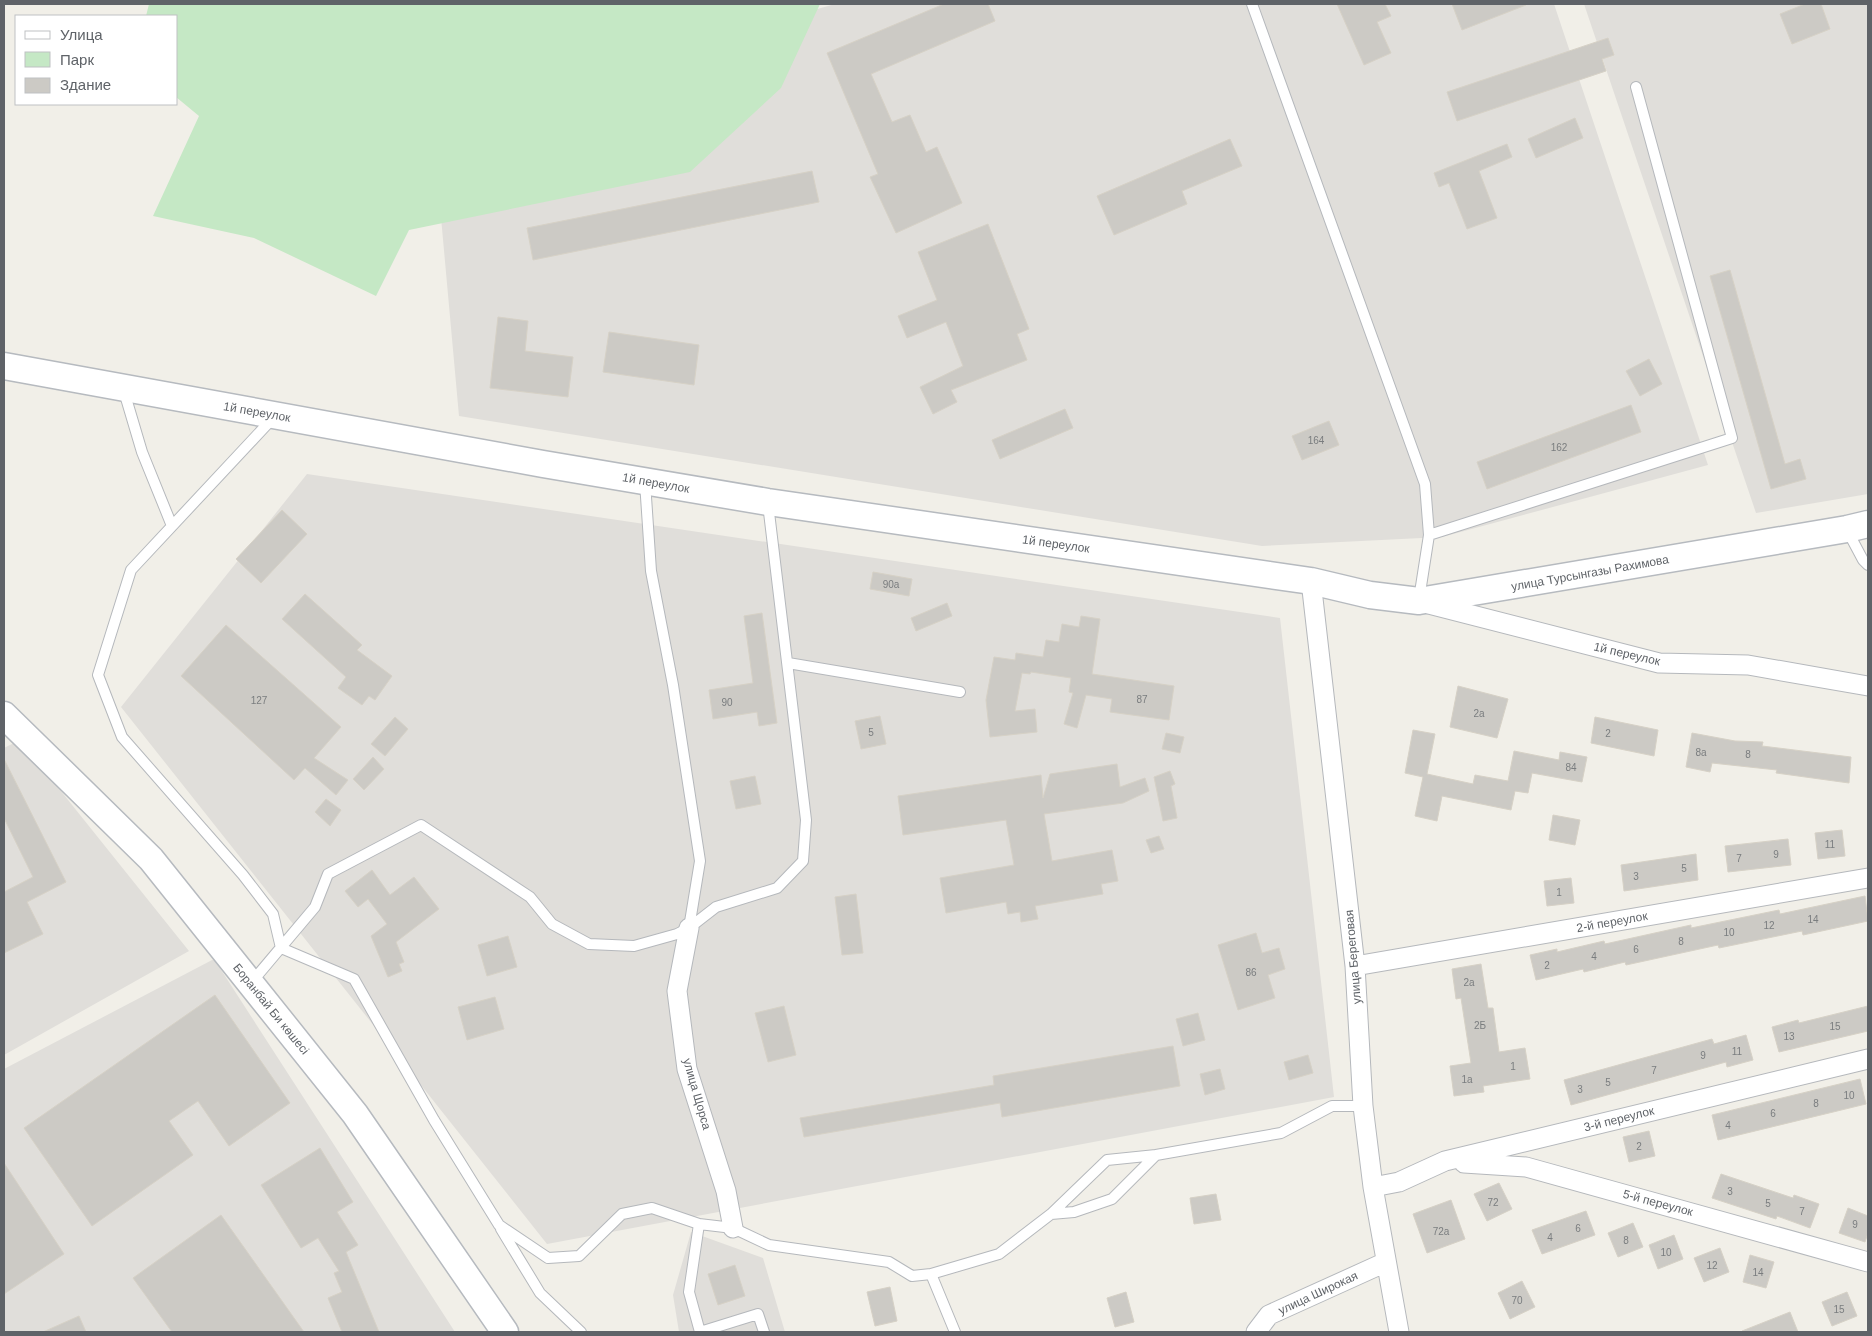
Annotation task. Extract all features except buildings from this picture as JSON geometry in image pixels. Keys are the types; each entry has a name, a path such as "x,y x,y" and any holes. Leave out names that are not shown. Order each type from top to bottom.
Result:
{"street":[{"name":"1й переулок","path":"4,366 768,502 1311,581"},
{"name":"улица Турсынгазы Рахимова","path":"1311,581 1370,595 1419,601 1858,526"},
{"name":"улица Береговая","path":"1311,581 1355,966 1362,1106 1373,1187 1399,1332"},
{"name":"1й переулок","path":"1419,601 1659,663 1748,665 1868,686"},
{"name":"Боранбай Би көшесі","path":"7,722 150,859 355,1114 505,1332"},
{"name":"2-й переулок","path":"1355,966 1868,878"},
{"name":"улица Щорса","path":"689,928 676,991 687,1069 726,1191 733,1228"},
{"name":"3-й переулок","path":"1373,1187 1399,1182 1445,1161 1868,1059"},
{"name":"5-й переулок","path":"1445,1161 1526,1167 1868,1262"},
{"name":"улица Широкая","path":"1256,1332 1269,1315 1386,1262"}],"lane":[{"path":"1252,4 1425,484 1429,535 1419,601"},
{"path":"1429,535 1732,438 1636,87"},
{"path":"123,387 142,452 172,526"},
{"path":"276,415 131,570 98,675 122,736 243,875 273,914 281,948"},
{"path":"645,481 651,571 673,685 700,862 689,928"},
{"path":"250,983 315,907 328,874 421,825 530,897 552,924 589,944 634,946 689,928 716,907 777,888 803,861 806,820 768,502"},
{"path":"1858,526 1863,560 1868,565"},
{"path":"788,663 960,692"},
{"path":"281,948 354,979 434,1120 540,1293 581,1332"},
{"path":"499,1225 548,1258 579,1256 622,1214 652,1208 699,1224 733,1228 769,1245 888,1262 912,1276 931,1274 999,1254 1051,1214 1107,1160 1156,1156 1281,1133 1332,1106 1362,1106"},
{"path":"1051,1214 1074,1212 1112,1199 1156,1156"},
{"path":"699,1224 689,1292 700,1332 758,1314 764,1332"},
{"path":"931,1274 955,1332"}],"shaded area":[{"path":"835,4 1554,4 1708,465 1442,537 1262,546 459,416 432,118"},
{"path":"1584,4 1868,4 1868,494 1756,513"},
{"path":"307,474 1280,618 1334,1097 547,1244 121,707"},
{"path":"20,740 189,951 4,1055 4,748"},
{"path":"214,959 455,1332 4,1332 4,1069"},
{"path":"691,1232 763,1258 785,1332 679,1332 673,1295"}],"green space":[{"path":"149,4 820,4 781,88 690,172 409,230 376,296 254,238 153,216 199,116 178,99 178,15 146,15"}]}
